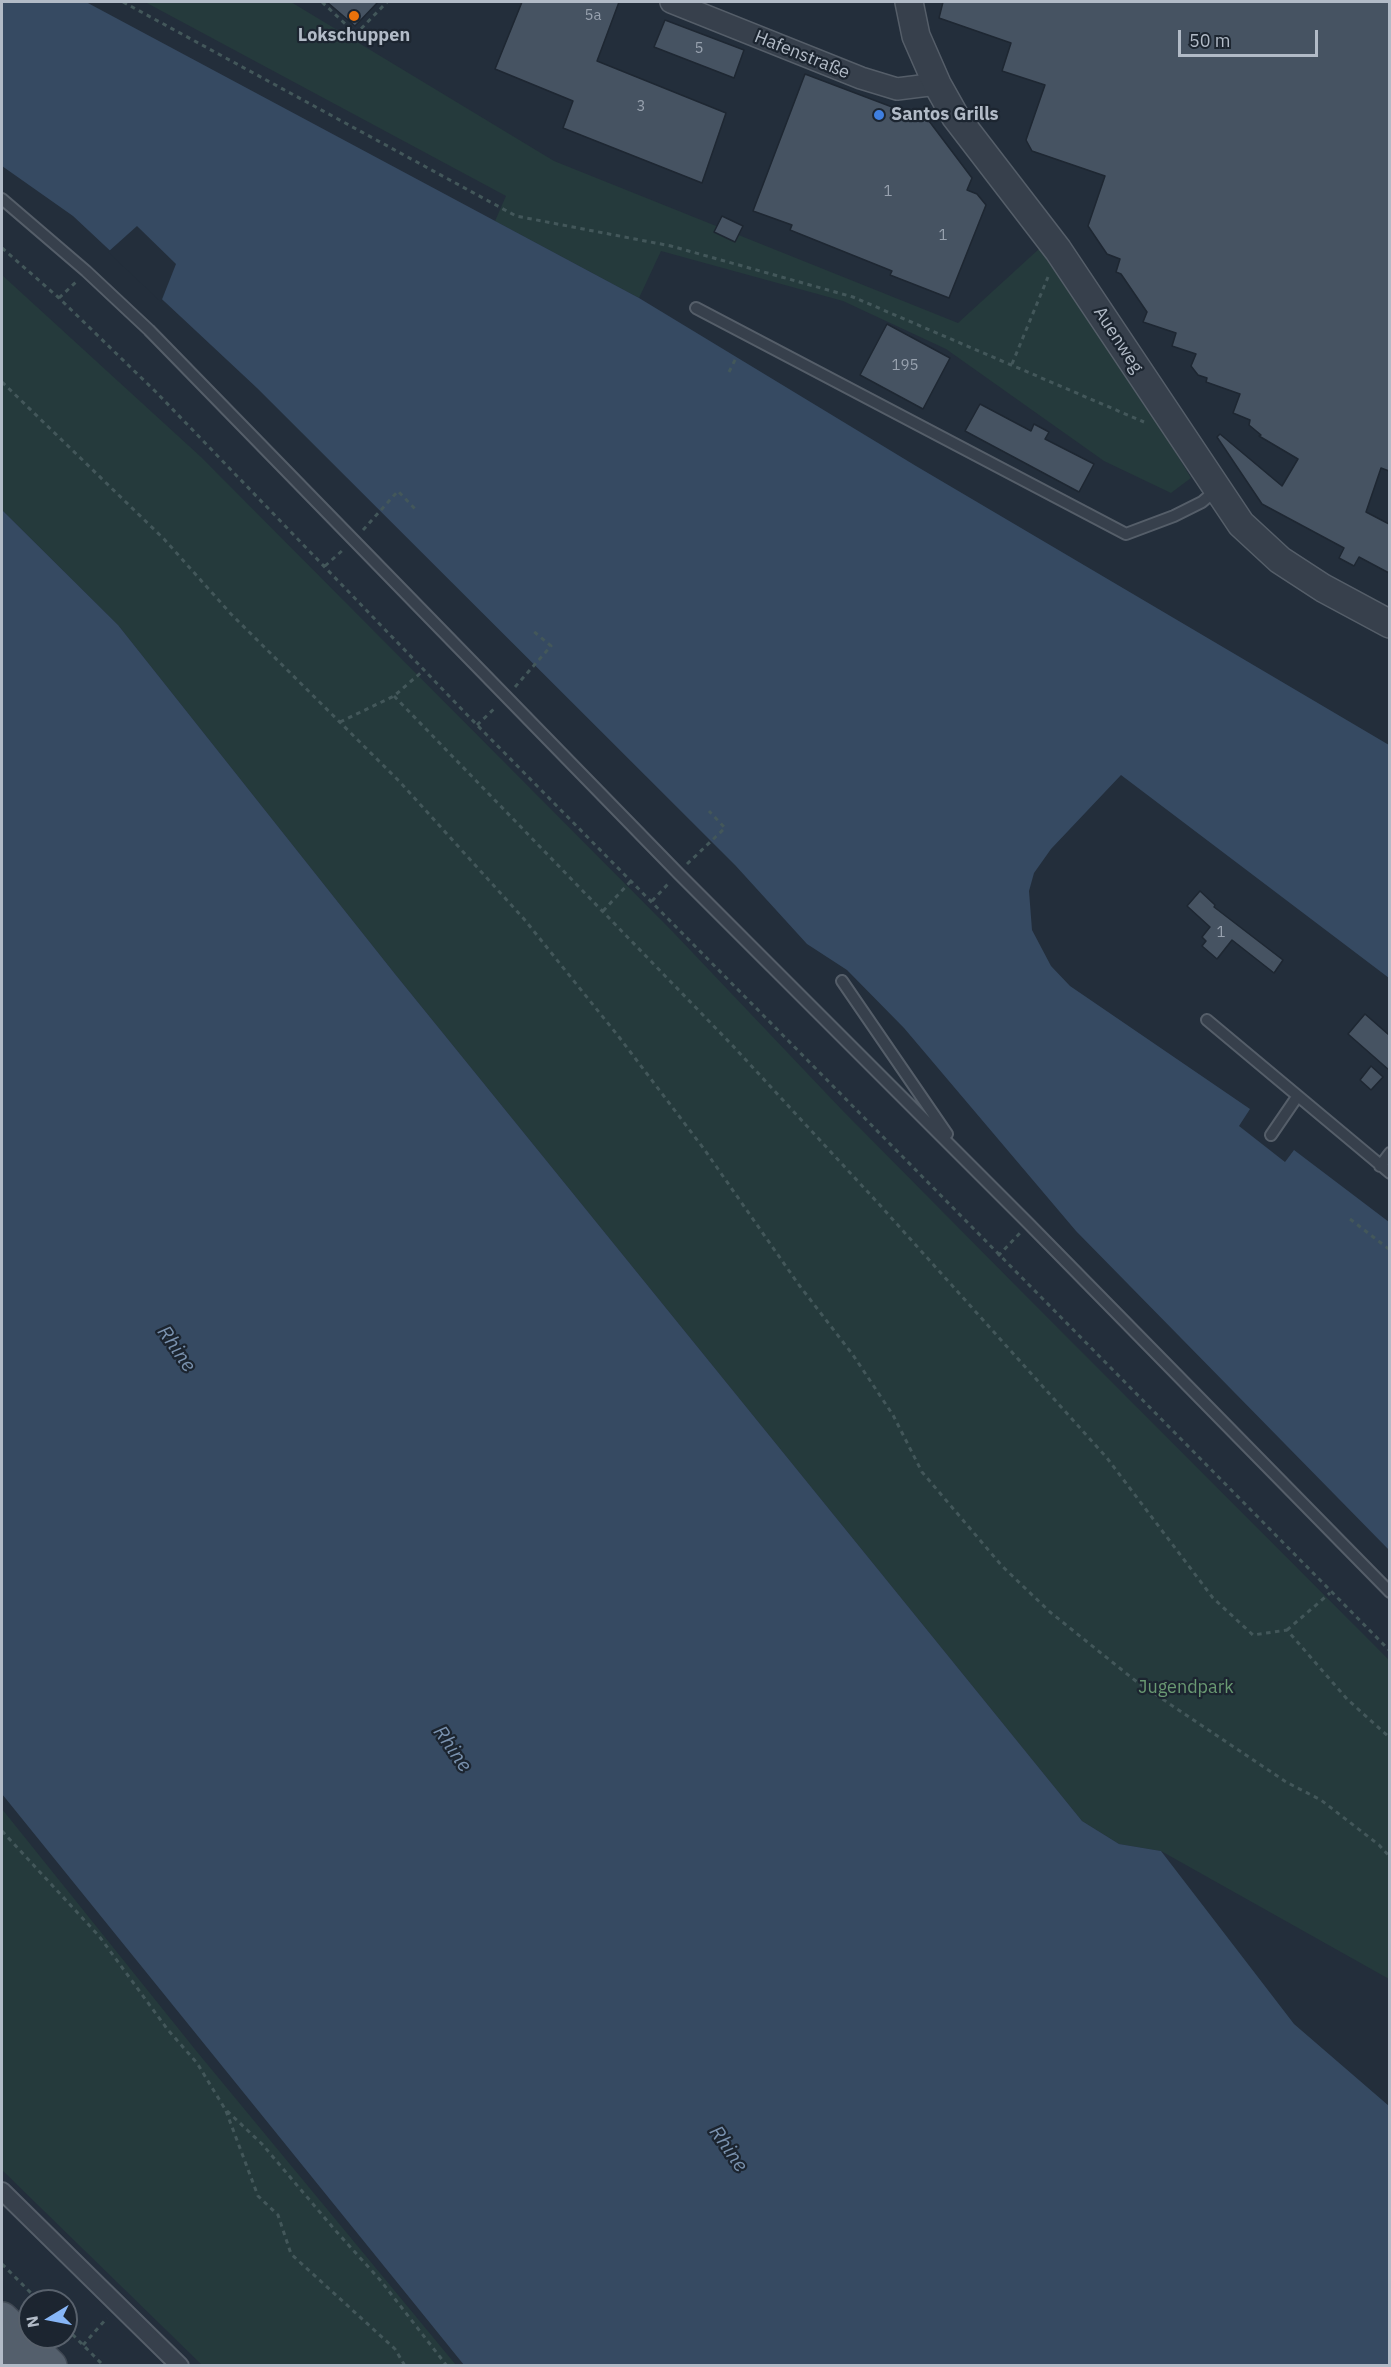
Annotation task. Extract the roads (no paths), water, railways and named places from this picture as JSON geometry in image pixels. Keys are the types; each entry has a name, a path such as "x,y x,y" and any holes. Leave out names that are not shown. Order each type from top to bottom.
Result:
{"main road":[{"path":"2,2319 50,2366"},
{"path":"2,2355 12,2366"}],"street":[{"name":"Hafenstraße","path":"671,2 870,81 897,89 937,84"},
{"name":"Auenweg","path":"909,2 916,36 937,84 967,133 1058,250 1216,490 1241,524 1280,560 1323,588 1389,624"},
{"path":"2,2191 180,2366"}],"lane":[{"path":"2,199 86,271 149,330 678,873 962,1156 1389,1592"},
{"path":"696,308 1126,534 1174,516 1202,502 1216,490"},
{"path":"842,981 962,1156"},
{"path":"1207,1020 1389,1173"},
{"path":"1271,1135 1297,1097"},
{"path":"1380,1166 1389,1153"}],"water":[{"path":"2,2 86,2 639,298 916,466 1389,745 1389,978 1121,775 1051,849 1034,873 1029,891 1032,930 1051,966 1070,986 1250,1109 1239,1126 1285,1162 1294,1150 1389,1222 1389,1550 1076,1231 904,1028 847,970 807,944 735,865 257,388 73,216 2,166"},
{"name":"Rhine","path":"2,510 118,625 395,974 1082,1821 1119,1844 1161,1851 1294,2024 1389,2106 1389,2365 464,2365 2,1794"}],"place":[{"name":"Lokschuppen","path":"354,16"},
{"name":"Santos Grills","path":"879,115"}],"park label":[{"name":"Jugendpark","path":"1186,1688"}]}
